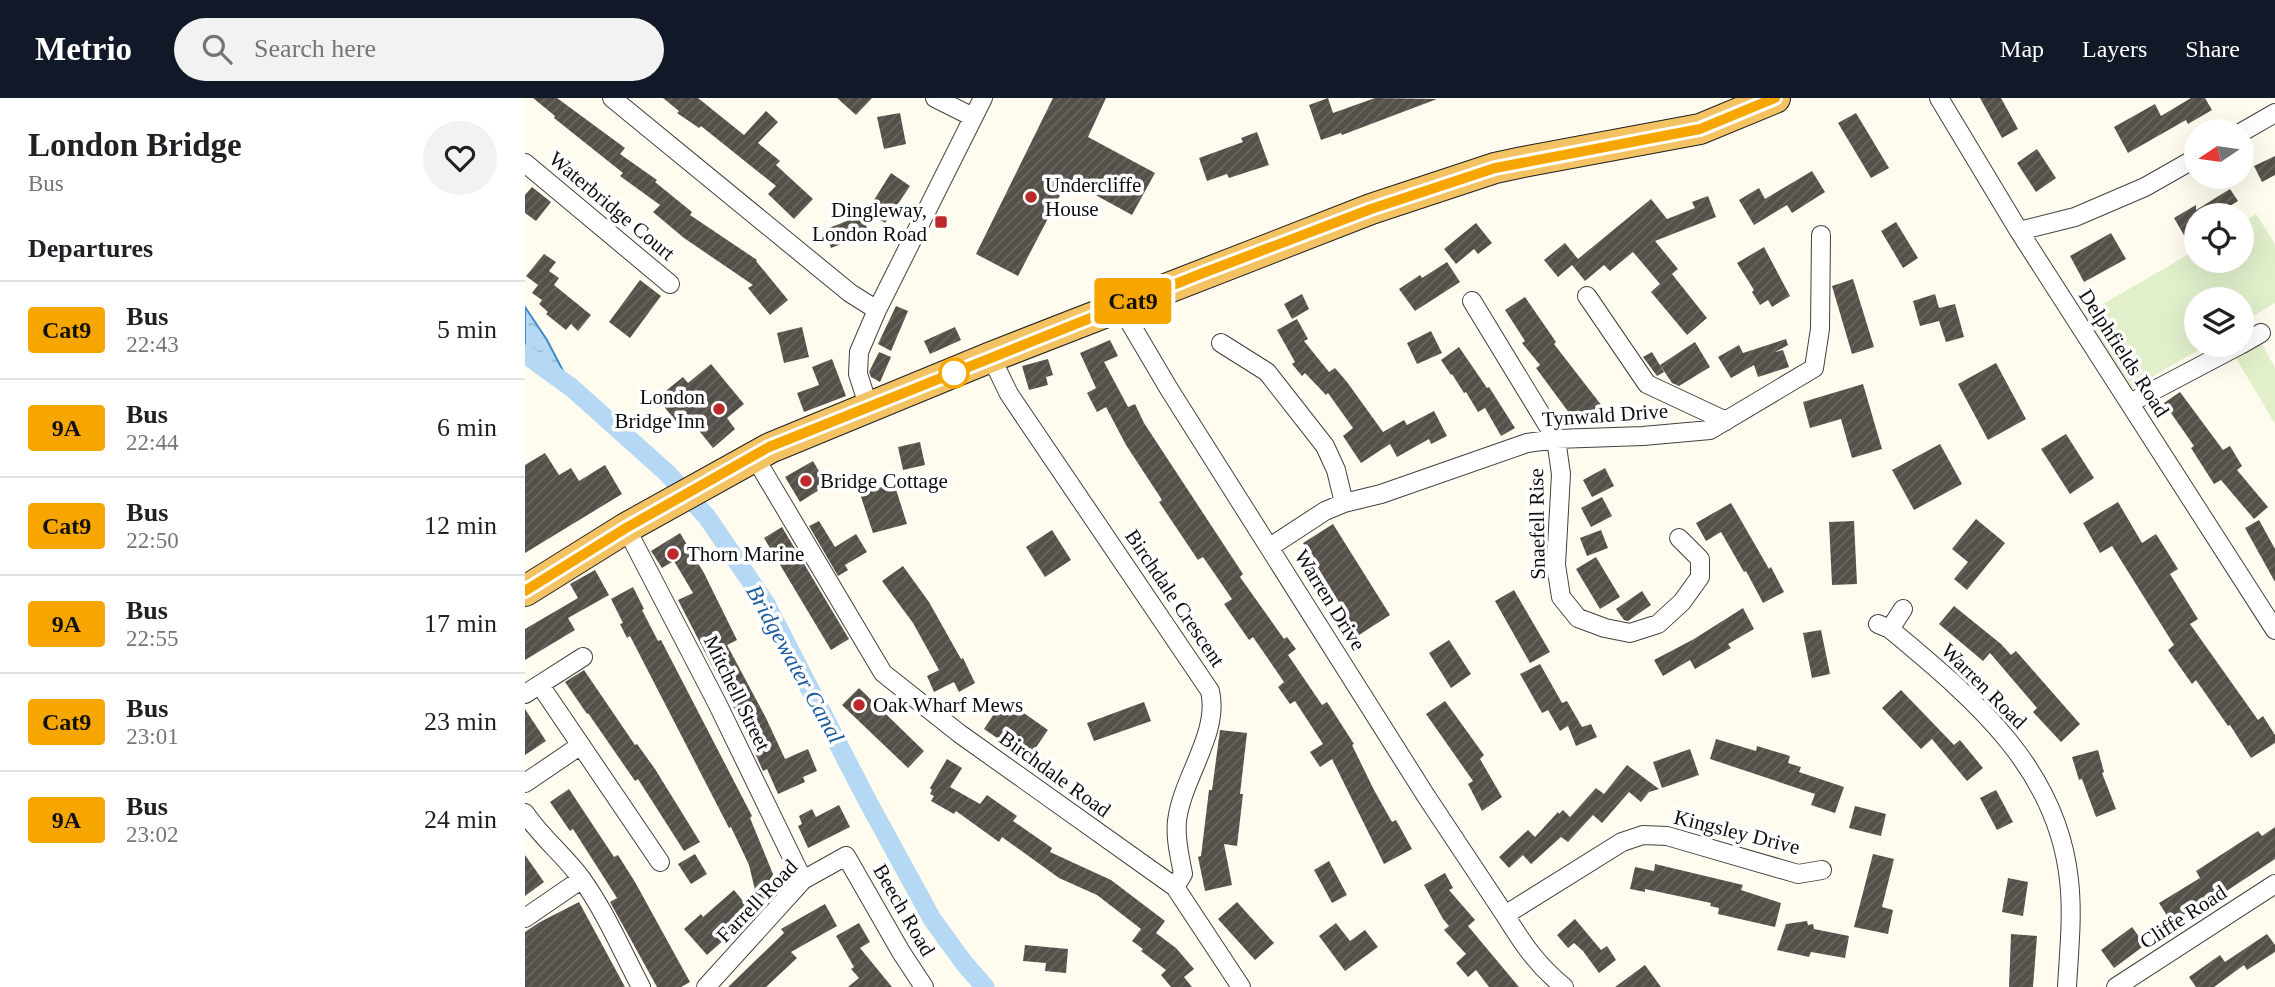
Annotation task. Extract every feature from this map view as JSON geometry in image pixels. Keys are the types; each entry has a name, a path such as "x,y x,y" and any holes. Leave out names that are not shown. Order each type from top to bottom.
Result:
{"highway":[{"path":"525,591 626,528 769,447 1120,306 1371,209 1495,168 1700,129 1775,98"}],"street":[{"path":"612,98 850,293 877,310"},
{"path":"935,98 973,117"},
{"path":"869,408 858,374 859,352 877,310 983,98"},
{"name":"Delphfields Road","path":"1939,98 2019,231 2275,630"},
{"path":"2254,125 2275,113"},
{"name":"Waterbridge Court","path":"525,163 670,284"},
{"path":"2019,231 2075,217 2145,187 2184,165"},
{"name":"Tynwald Drive","path":"1270,547 1325,511 1344,503 1381,494 1527,443 1710,430 1726,421 1814,368 1820,330 1821,235"},
{"path":"1587,296 1647,384 1726,421"},
{"path":"1474,300 1556,439"},
{"name":"Warren Drive","path":"1120,306 1169,390 1418,784 1505,915"},
{"path":"2254,337 2261,333"},
{"path":"1221,343 1267,372 1325,446 1336,470 1344,503"},
{"name":"Birchdale Crescent","path":"991,357 1009,394 1210,691 1213,705 1210,722 1182,798 1177,821 1177,847 1183,874 1175,887"},
{"path":"2130,403 2217,357"},
{"name":"Snaefell Rise","path":"1556,439 1560,474 1556,565 1561,597 1578,618 1605,628 1630,633 1658,624 1682,602 1700,577 1700,559 1679,538"},
{"name":"Birchdale Road","path":"754,456 883,673 960,733 1175,887 1241,987"},
{"name":"Mitchell Street","path":"626,528 711,691 803,880"},
{"name":"Warren Road","path":"1903,609 1884,626 1979,706 2021,757 2045,797 2059,836 2069,877 2071,922 2067,987"},
{"path":"583,657 533,689 581,745 661,862"},
{"path":"525,783 581,745"},
{"path":"525,813 544,839 582,879 641,987"},
{"name":"Kingsley Drive","path":"1505,915 1611,848 1643,835 1667,836 1798,874 1822,870"},
{"name":"Farrell Road","path":"706,987 803,880 846,856"},
{"name":"Beech Road","path":"846,856 924,987"},
{"path":"525,918 582,879"},
{"name":"Cliffe Road","path":"2116,987 2275,884"},
{"path":"1505,915 1531,956 1564,987"}],"green space":[{"path":"2256,214 2275,244 2275,303 2254,316 2254,287 2184,287 2184,357 2186,357 2131,389 2084,315 2184,257 2184,273 2254,273"},
{"path":"2262,344 2275,368 2275,424 2236,358 2254,357 2254,348"}],"water":[{"path":"525,307 547,340 572,388 525,354"}],"building":[{"path":"533,98 557,98 625,148 620,154 657,180 655,182 692,212 690,215 757,260 788,300 770,315 748,288 753,285 684,238 653,212 660,205 620,176 623,173"},
{"path":"663,98 698,98 744,135 766,111 778,122 758,143 780,161 776,165 813,199 794,219 768,194 776,186 701,126 699,128 677,113 679,111"},
{"path":"837,98 872,98 856,115"},
{"name":"Undercliffe House","path":"1053,98 1106,98 1088,137 1155,173 1132,215 1068,180 1018,276 976,254"},
{"path":"1328,98 1333,113 1375,98 1437,99 1342,135 1341,133 1321,140 1309,105"},
{"path":"1980,98 2001,98 2018,129 2002,138"},
{"path":"2191,98 2205,98 2212,110 2197,119 2184,119 2128,153 2114,127 2155,104 2161,116"},
{"path":"900,113 906,144 884,149 877,117"},
{"path":"1856,113 1889,168 1871,178 1838,123"},
{"path":"1257,132 1269,165 1229,178 1227,174 1207,181 1199,158 1243,142 1241,138"},
{"path":"2037,149 2056,178 2036,192 2017,163"},
{"path":"2275,156 2275,175 2262,182 2254,166"},
{"path":"1812,171 1825,192 1792,213 1787,205 1754,225 1739,200 1759,188 1765,199"},
{"path":"891,173 910,186 885,223 867,211"},
{"path":"532,187 551,202 536,221 525,213 525,195"},
{"path":"2230,189 2238,201 2235,203 2207,203"},
{"path":"1708,196 1716,217 1655,241 1678,269 1672,274 1707,318 1687,335 1651,292 1660,284 1633,252 1610,271 1604,265 1585,281 1572,265 1558,277 1544,260 1565,243 1578,259 1651,199 1667,219 1695,208 1692,202"},
{"path":"2184,212 2184,235 2174,218"},
{"path":"862,215 869,233 831,248 824,230"},
{"path":"1896,222 1918,258 1903,268 1881,231"},
{"path":"1476,223 1492,243 1478,254 1474,249 1456,264 1444,249"},
{"path":"2111,233 2126,259 2084,282 2070,256"},
{"path":"1764,247 1790,296 1772,307 1768,300 1760,305 1737,263"},
{"path":"544,254 556,262 549,271 559,278 554,285 591,315 578,331 571,324 566,330 546,314 548,312 539,304 542,300 532,293 538,285 526,276"},
{"path":"1447,262 1460,282 1415,311 1399,289"},
{"path":"1853,279 1874,347 1852,354 1832,286"},
{"path":"640,280 661,296 630,338 609,322"},
{"path":"1302,294 1309,309 1292,319 1284,304"},
{"path":"1935,294 1939,308 1955,304 1964,337 1946,342 1939,321 1920,326 1913,301"},
{"path":"1525,297 1556,342 1554,344 1602,406 1578,425 1536,368 1540,365 1522,343 1525,341 1505,310"},
{"path":"896,306 908,311 891,351 878,344"},
{"path":"1297,319 1308,339 1304,341 1329,372 1335,368 1383,432 1404,420 1407,425 1434,411 1447,436 1431,444 1429,439 1397,457 1390,444 1361,463 1343,436 1353,428 1328,393 1326,395 1305,373 1302,376 1292,364 1295,362 1277,330"},
{"path":"802,327 809,357 784,363 777,333"},
{"path":"955,327 961,340 930,354 924,341"},
{"path":"1431,331 1442,353 1417,364 1407,343"},
{"path":"1786,339 1788,345 1775,352 1783,350 1789,367 1758,377 1754,365 1731,378 1718,357 1739,345 1743,353"},
{"path":"1110,340 1118,356 1104,362 1128,407 1135,404 1144,423 1243,574 1240,577 1284,639 1287,637 1296,649 1288,655 1322,705 1327,702 1354,744 1352,745 1374,790 1392,822 1396,820 1412,849 1384,864 1332,759 1320,767 1310,752 1323,744 1295,701 1290,704 1278,687 1284,682 1253,637 1249,640 1224,604 1232,599 1203,557 1198,560 1159,502 1162,500 1126,445 1106,407 1097,412 1087,393 1096,388 1080,353"},
{"path":"1695,342 1710,367 1679,386 1672,383 1660,365"},
{"path":"1459,347 1515,428 1501,436 1485,408 1478,412 1451,375 1441,360"},
{"path":"879,352 891,357 880,382 871,377 869,372"},
{"path":"1652,352 1664,372 1657,376 1643,357"},
{"path":"832,359 846,396 804,412 797,393 819,385 812,367"},
{"path":"1048,359 1053,375 1046,377 1048,385 1029,390 1022,366"},
{"path":"1996,363 2026,419 1988,440 1958,384"},
{"path":"711,364 744,404 727,418 735,429 713,448 688,417 679,425 657,398 683,377 688,383"},
{"path":"1863,384 1882,449 1852,458 1841,419 1810,428 1803,402"},
{"path":"2180,392 2223,450 2230,446 2242,466 2237,470 2268,507 2254,519 2221,480 2214,484 2191,448 2194,446 2164,403"},
{"path":"2066,434 2094,478 2070,494 2041,449"},
{"path":"920,442 925,465 903,470 898,447"},
{"path":"1940,444 1962,484 1914,510 1892,470"},
{"path":"545,453 559,475 571,468 579,481 605,465 622,494 525,553 525,465"},
{"name":"Bridge Cottage","path":"813,461 827,485 800,502 785,477"},
{"path":"1605,468 1614,486 1592,497 1583,480"},
{"path":"894,483 907,524 873,533 860,494"},
{"path":"1602,497 1612,516 1591,527 1581,508"},
{"path":"2118,502 2142,543 2156,534 2178,569 2170,574 2198,619 2190,624 2258,720 2263,716 2275,735 2275,743 2251,758 2196,680 2192,684 2168,650 2174,645 2112,546 2100,553 2083,523"},
{"path":"1731,503 1784,592 1763,603 1721,532 1706,541 1696,523"},
{"path":"1976,519 2005,543 1967,590 1954,579 1968,562 1952,549"},
{"path":"2259,520 2275,549 2275,582 2245,528"},
{"path":"819,521 835,547 856,534 867,552 845,565 848,570 838,576 809,526"},
{"path":"1854,521 1857,584 1832,585 1829,522"},
{"path":"1333,524 1390,615 1359,635 1303,543"},
{"path":"782,527 849,639 831,650 764,538"},
{"path":"1052,530 1071,560 1045,577 1026,547"},
{"path":"1601,530 1608,548 1587,556 1580,538"},
{"path":"680,533 704,573 737,640 727,645 785,759 808,749 817,771 803,777 805,782 778,794 767,769 763,771 741,722 678,600 693,593 674,561 662,568 651,551"},
{"path":"1596,557 1620,597 1600,609 1576,569"},
{"path":"903,566 929,602 975,683 959,692 954,682 934,692 927,676 939,670 913,623 882,581"},
{"path":"595,570 609,595 568,618 575,630 525,660 525,629 578,598 570,584"},
{"path":"633,587 658,641 661,640 752,816 750,818 773,874 765,899 756,894 749,865 731,827 729,828 630,636 627,638 620,624 623,623 611,599"},
{"path":"1514,590 1550,652 1530,663 1495,601"},
{"path":"1642,591 1651,605 1628,621 1624,620 1616,609"},
{"path":"1954,606 2011,655 2016,651 2080,724 2061,742 2033,712 2037,708 1990,653 1983,661 1939,624"},
{"path":"1743,608 1754,629 1728,644 1731,648 1695,669 1690,660 1663,676 1654,660"},
{"path":"1821,630 1830,674 1812,678 1803,633"},
{"path":"1449,640 1471,674 1451,688 1429,653"},
{"path":"1540,664 1562,703 1567,701 1582,727 1591,724 1597,737 1576,746 1568,726 1560,731 1548,710 1542,713 1520,674"},
{"path":"584,670 635,745 637,744 655,769 700,842 684,851 638,779 635,781 565,682"},
{"path":"859,688 924,751 908,768 842,705"},
{"path":"1901,690 1954,745 1960,740 1983,768 1967,781 1932,739 1921,749 1882,708"},
{"path":"1004,699 1048,730 1028,759 984,729"},
{"path":"1445,701 1484,755 1480,759 1502,797 1482,811 1468,784 1473,781 1426,714"},
{"path":"1144,702 1151,721 1094,741 1087,723"},
{"path":"525,709 546,741 525,755"},
{"path":"1220,730 1247,733 1240,794 1243,794 1237,846 1224,844 1232,885 1205,891 1198,857 1201,856"},
{"path":"1716,739 1756,751 1757,746 1790,756 1788,763 1801,767 1799,772 1844,787 1835,813 1811,805 1815,794 1710,759"},
{"path":"1690,749 1699,775 1662,788 1653,762"},
{"path":"2098,750 2104,772 2102,773 2116,809 2096,817 2072,757"},
{"path":"947,759 962,768 950,787 980,804 987,795 1017,816 1013,821 1052,848 1050,852 1111,880 1165,921 1156,933 1176,948 1194,969 1184,977 1192,987 1171,987 1161,975 1166,970 1132,941 1141,929 1097,895 1059,878 1002,837 999,842 956,811 954,814 931,801 934,796 930,794 930,788"},
{"path":"1627,765 1659,789 1649,792 1641,802 1629,792 1602,823 1593,815 1568,842 1561,837 1531,864 1523,855 1509,868 1499,857 1528,830 1535,837 1558,812 1559,814 1563,810 1570,817 1596,788 1604,794"},
{"path":"569,789 614,857 618,855 635,882 690,982 681,987 657,987 610,902 617,898 573,829 570,831 550,802"},
{"path":"1996,790 2013,822 1997,830 1980,798"},
{"path":"839,805 850,827 808,848 798,826 802,824 799,816 812,809 816,817"},
{"path":"1855,806 1886,814 1881,836 1849,828"},
{"path":"2275,827 2275,859 2222,894 2221,892 2171,922 2159,903 2200,878 2196,871 2258,831 2262,836"},
{"path":"695,854 707,874 691,884 678,864"},
{"path":"1873,854 1894,859 1882,907 1893,910 1888,934 1854,927"},
{"path":"525,855 544,882 525,896"},
{"path":"1329,861 1347,895 1332,903 1314,870"},
{"path":"1655,864 1743,885 1741,890 1781,903 1775,927 1718,914 1719,908 1710,906 1711,903 1645,889 1645,892 1630,889 1635,867 1654,871"},
{"path":"1445,873 1453,888 1449,890 1475,920 1468,926 1519,987 1489,987 1476,970 1468,977 1456,963 1466,954 1444,930 1449,926 1424,885"},
{"path":"2008,878 2028,882 2023,916 2002,912"},
{"path":"734,890 748,907 727,925 733,932 707,955 684,929 701,914 703,917"},
{"path":"579,902 625,987 525,987 525,932"},
{"path":"1237,902 1274,943 1255,960 1218,919"},
{"path":"825,904 837,926 791,952 797,958 766,987 728,987 784,933 781,929"},
{"path":"1575,919 1601,950 1607,946 1616,960 1599,973 1583,951 1574,943 1568,948 1557,935"},
{"path":"1807,921 1808,925 1813,924 1814,929 1849,936 1845,958 1811,952 1809,957 1777,950 1786,924"},
{"path":"859,923 870,942 860,948 892,987 848,987 859,978 851,969 854,967 836,936"},
{"path":"1336,923 1350,941 1365,930 1378,947 1345,971 1319,936"},
{"path":"2132,927 2145,945 2114,968 2101,950"},
{"path":"2011,934 2037,936 2033,987 2009,987"},
{"path":"2267,934 2275,945 2275,952 2247,970 2244,965 2214,987 2196,987 2189,977 2220,955 2225,962"},
{"path":"1025,945 1068,949 1066,973 1045,971 1046,963 1023,961"},
{"path":"1645,965 1661,987 1615,987"}],"waterway":[{"name":"Bridgewater Canal","path":"525,354 572,388 667,473 707,517 766,604 932,919 985,987"}],"bus line":[{"name":"Cat9","path":"525,591 626,528 769,447 1203,273 1371,209 1495,168 1700,129 1775,98"}],"place":[{"name":"Undercliffe House","path":"1031,197"},
{"name":"Dingleway, London Road","path":"941,222"},
{"name":"London Bridge Inn","path":"719,409"},
{"name":"Bridge Cottage","path":"806,481"},
{"name":"Thorn Marine","path":"673,554"},
{"name":"Oak Wharf Mews","path":"859,705"}]}
